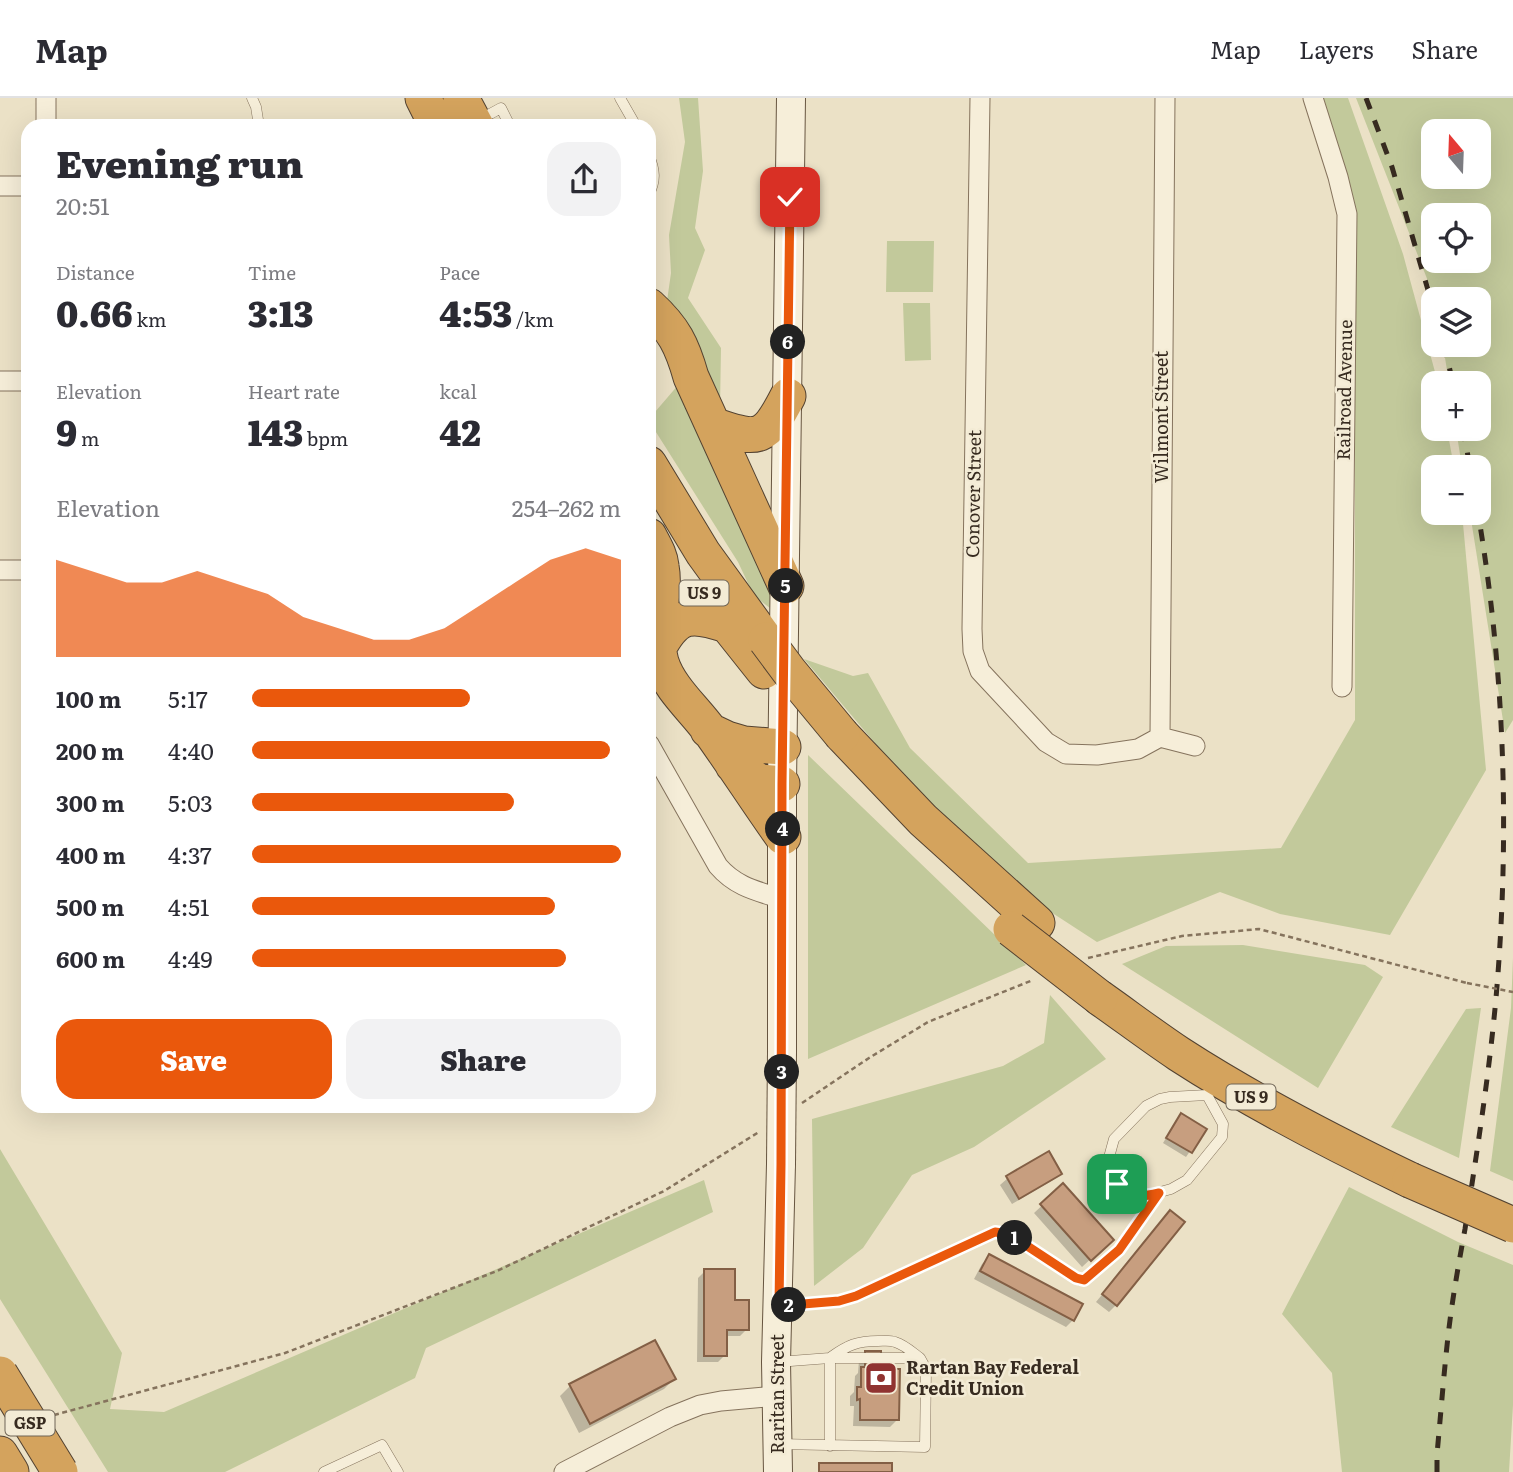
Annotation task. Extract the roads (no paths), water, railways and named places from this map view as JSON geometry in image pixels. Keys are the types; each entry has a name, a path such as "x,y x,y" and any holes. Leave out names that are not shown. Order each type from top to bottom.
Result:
{"highway":[{"path":"423,98 434,119"},
{"path":"656,313 683,350 691,377 786,586"},
{"path":"656,348 670,356 691,377"},
{"path":"713,425 743,434 761,433 776,420 788,396"},
{"name":"US 9","path":"656,492 704,553 765,656"},
{"name":"US 9","path":"656,495 674,550 727,625 765,656 789,671 838,746 923,820 1024,925 1113,995 1212,1086 1304,1127 1412,1169 1513,1202"},
{"path":"656,550 663,576 662,602 657,626 662,665 679,693 783,837"},
{"path":"658,649 670,628 685,619 702,618 727,625"},
{"path":"708,730 744,744 783,747"},
{"path":"733,765 761,782 782,784"},
{"name":"US 9","path":"1113,995 1192,1037 1334,1119 1412,1169 1513,1225"},
{"name":"GSP","path":"0,1374 60,1472"},
{"name":"GSP","path":"0,1454 11,1472"}],"street":[{"path":"46,98 46,119"},
{"name":"Raritan Street","path":"778,1458 776,1362 781,1164 782,784 791,98"},
{"name":"Conover Street","path":"980,98 973,652 980,671 1046,742 1066,754 1097,755 1138,749 1160,737"},
{"name":"Wilmont Street","path":"1160,737 1165,98"},
{"name":"Railroad Avenue","path":"1313,98 1347,214 1342,687"},
{"path":"0,186 21,186"},
{"path":"0,381 21,382"},
{"path":"0,570 21,570"},
{"path":"1160,737 1195,746"},
{"path":"656,756 718,866 742,886 782,899"},
{"path":"564,1472 670,1417 699,1405 777,1396"}],"lane":[{"path":"252,98 258,119"},
{"path":"620,98 632,119"},
{"path":"470,115 501,108 506,119"},
{"path":"1212,1086 1223,1124 1222,1137 1187,1180 1171,1189 1142,1197 1133,1196 1121,1189 1108,1161 1114,1139 1146,1106 1160,1099 1212,1086"},
{"path":"779,1306 839,1301 856,1296 995,1232 1009,1234 1076,1278 1084,1280 1119,1250 1159,1193"},
{"path":"778,1458 831,1446 925,1447 926,1369 919,1358 893,1341 862,1341 845,1347 830,1358"},
{"path":"830,1358 831,1446"},
{"path":"776,1362 830,1358 919,1358"},
{"path":"324,1472 382,1445 398,1472"}],"railway":[{"path":"1366,98 1392,167 1427,287"},
{"path":"1447,357 1450,371"},
{"path":"1465,441 1468,455"},
{"path":"1437,1472 1449,1328 1474,1171 1496,998 1503,877 1504,816 1499,694 1480,525"}],"place":[{"name":"Rartan Bay Federal Credit Union","path":"881,1378"}]}
